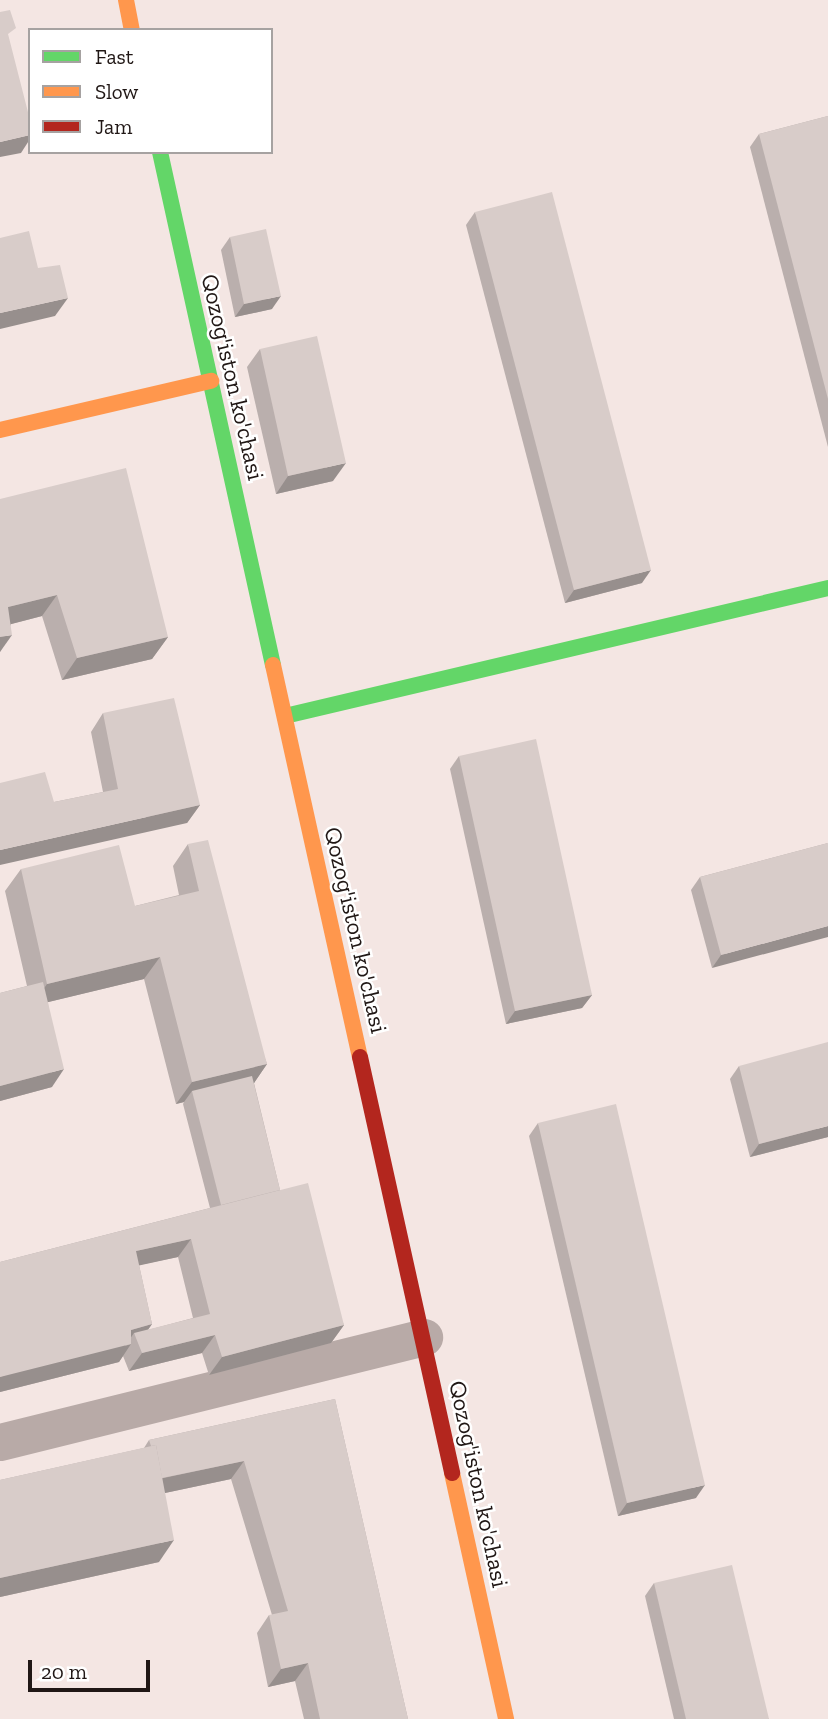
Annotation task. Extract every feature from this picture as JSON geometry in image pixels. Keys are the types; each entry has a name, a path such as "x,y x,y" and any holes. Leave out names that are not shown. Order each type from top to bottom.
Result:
{"street":[{"path":"126,0 132,28"},
{"name":"Qozog'iston ko'chasi","path":"160,154 424,1337 506,1719"},
{"path":"0,430 211,381"},
{"path":"285,716 828,588"},
{"path":"0,1442 424,1337"}],"building":[{"path":"10,10 16,28 8,34 28,112 28,135 0,142 0,12"},
{"path":"828,116 828,399 759,134"},
{"path":"552,192 651,570 574,590 475,212"},
{"path":"266,229 281,296 244,304 230,237"},
{"path":"29,231 38,268 60,265 68,298 0,313 0,238"},
{"path":"317,336 346,463 288,476 260,349"},
{"path":"126,468 168,637 77,658 57,595 8,607 12,635 0,637 0,499"},
{"path":"174,698 200,805 0,850 0,783 45,772 54,802 118,789 103,713"},
{"path":"536,739 592,995 515,1011 459,756"},
{"path":"208,840 267,1064 192,1082 160,957 47,984 21,869 119,845 135,906 199,891 188,844"},
{"path":"828,843 828,926 721,955 700,877"},
{"path":"43,982 64,1069 0,1086 0,993"},
{"path":"828,1042 828,1126 759,1144 739,1066"},
{"path":"252,1076 280,1190 221,1205 192,1091"},
{"path":"616,1104 705,1485 627,1503 538,1123"},
{"path":"308,1183 344,1325 222,1357 215,1335 142,1353 134,1333 210,1314 191,1239 136,1251 152,1324 131,1330 131,1344 0,1377 0,1262"},
{"path":"335,1399 408,1719 320,1719 308,1663 281,1669 269,1615 288,1611 244,1461 162,1478 156,1445 151,1446 149,1440"},
{"path":"156,1445 174,1540 0,1578 0,1480"},
{"path":"732,1565 769,1719 686,1719 654,1583"}],"traffic: fast":[{"path":"160,154 273,665"},
{"path":"285,716 828,588"}],"traffic: slow":[{"path":"126,0 132,28"},
{"path":"0,430 211,381"},
{"path":"273,665 360,1057"},
{"path":"452,1473 506,1719"}],"traffic: jam":[{"path":"360,1057 452,1473"}]}
